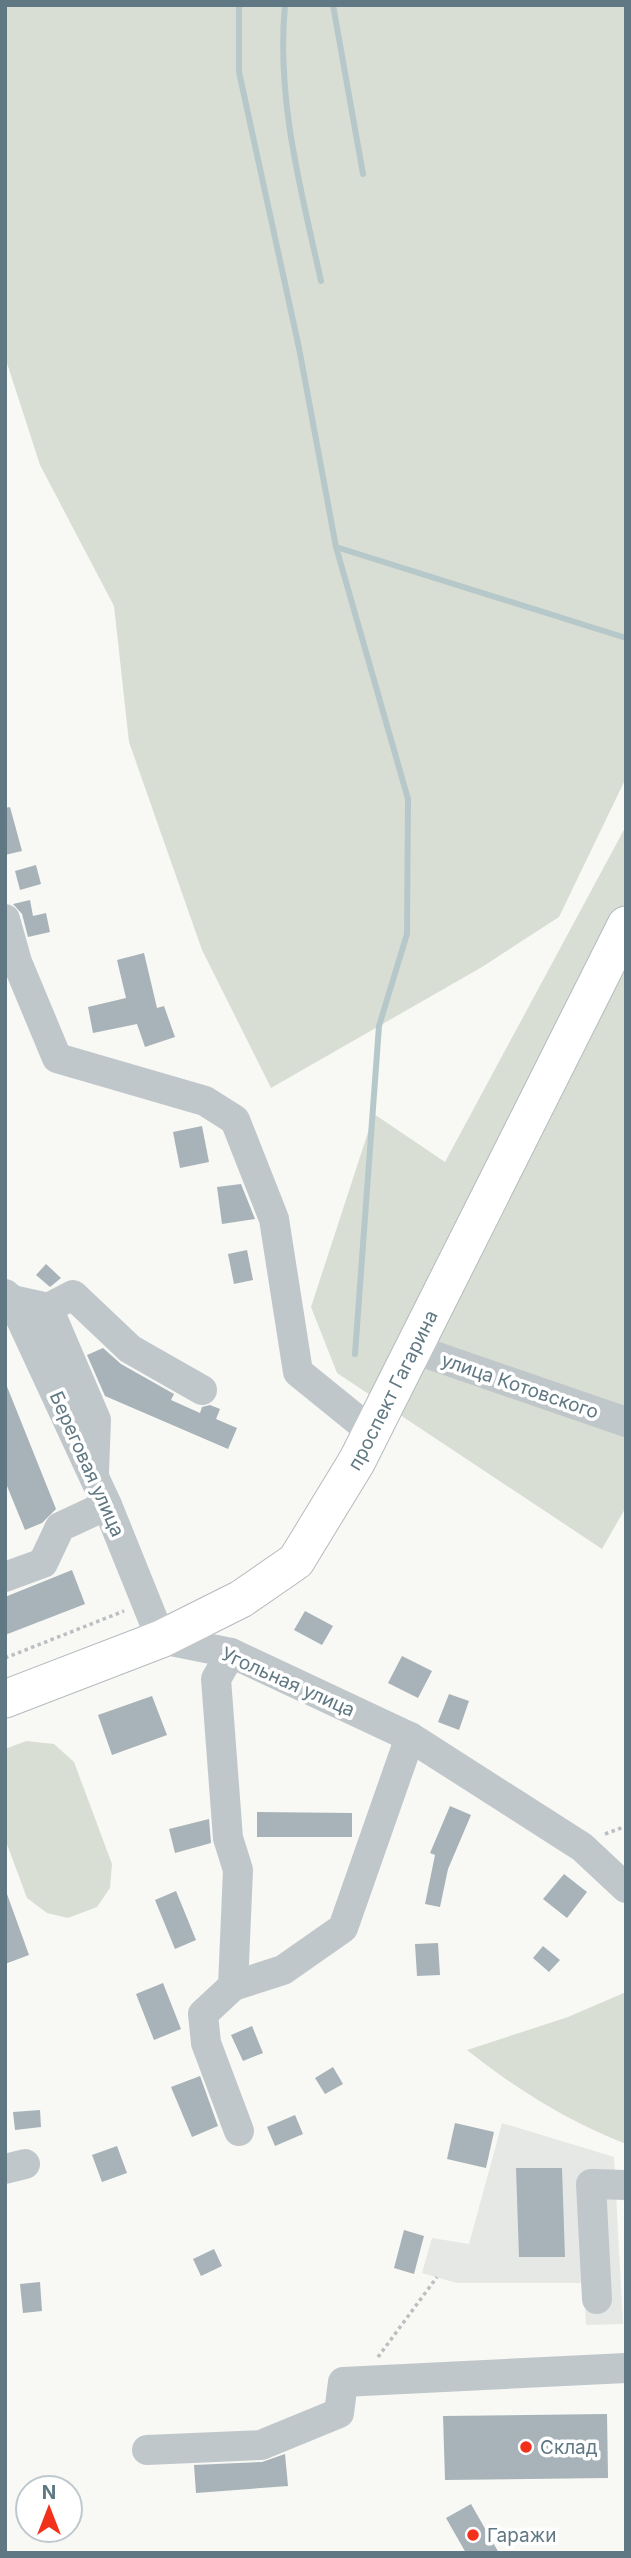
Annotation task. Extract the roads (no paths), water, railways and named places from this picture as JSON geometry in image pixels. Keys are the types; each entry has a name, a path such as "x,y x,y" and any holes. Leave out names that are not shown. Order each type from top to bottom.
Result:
{"main road":[{"name":"проспект Гагарина","path":"5,1699 161,1639 240,1599 296,1561 372,1432 626,925"}],"street":[{"path":"5,919 17,962 57,1058 205,1101 235,1120 274,1219 298,1372 372,1432"},
{"path":"9,1297 47,1308 73,1295 130,1349 202,1390"},
{"name":"Береговая улица","path":"9,1297 107,1505 161,1639"},
{"path":"47,1308 96,1420 93,1476"},
{"name":"улица Котовского","path":"414,1349 626,1422"},
{"path":"8,1569 43,1563 60,1527 107,1505"},
{"name":"Угольная улица","path":"161,1639 231,1653 410,1737 582,1847 626,1888"},
{"path":"231,1653 216,1679 228,1838 238,1870 233,1986"},
{"path":"239,2131 206,2043 203,2014 233,1986 282,1970 343,1928 410,1737"},
{"path":"597,2300 591,2184 626,2185"},
{"path":"147,2450 261,2445 339,2413 343,2382 626,2368"}],"waterway":[{"path":"239,5 239,72 299,348 336,547 408,799 407,934 379,1026 355,1354"},
{"path":"285,5 283,40 287,110 298,178 321,281"},
{"path":"333,5 363,174"},
{"path":"336,547 626,638"}],"place":[{"name":"Склад","path":"526,2447"},
{"name":"Гаражи","path":"473,2535"}]}
